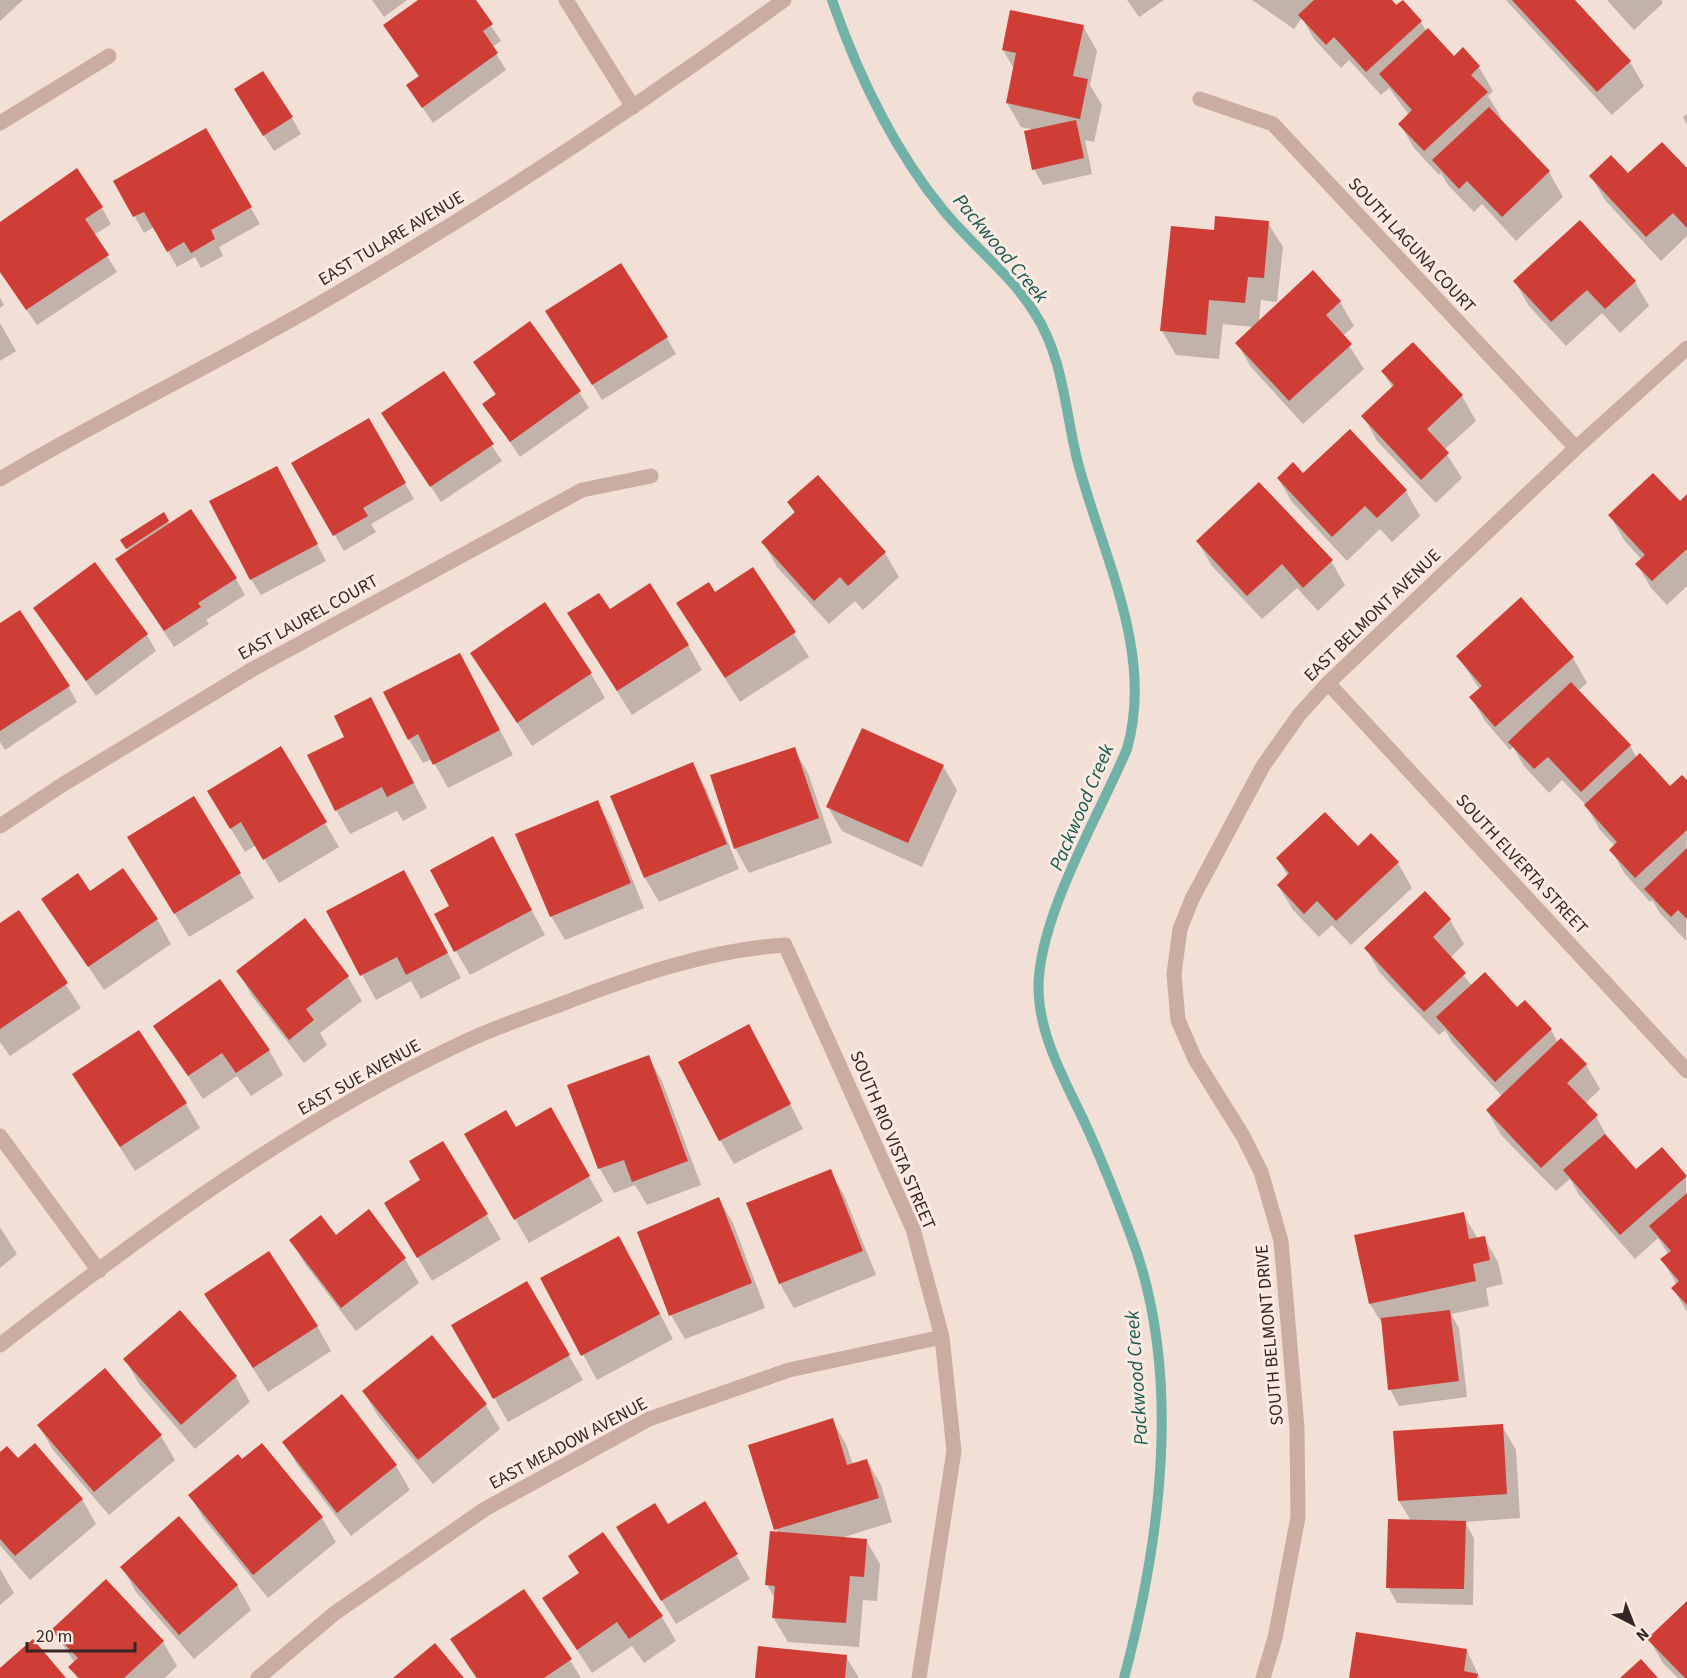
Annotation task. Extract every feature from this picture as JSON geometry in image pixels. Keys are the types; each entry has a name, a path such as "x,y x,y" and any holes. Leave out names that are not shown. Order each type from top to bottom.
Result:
{"street":[{"path":"566,0 633,107"},
{"name":"EAST TULARE AVENUE","path":"0,479 392,262 458,223 633,107 784,0"},
{"path":"0,123 109,56"},
{"name":"SOUTH LAGUNA COURT","path":"1200,99 1272,124 1576,448"},
{"name":"EAST BELMONT AVENUE","path":"1174,974 1180,929 1192,899 1263,766 1299,715 1328,683 1576,448 1685,354"},
{"name":"EAST LAUREL COURT","path":"0,826 62,784 253,669 572,495 582,490 651,476"},
{"name":"SOUTH ELVERTA STREET","path":"1328,683 1687,1071"},
{"name":"EAST SUE AVENUE","path":"0,1345 213,1188 320,1119 462,1043 612,984 743,948 785,945"},
{"name":"SOUTH RIO VISTA STREET","path":"785,945 912,1229 942,1337 954,1451 919,1678"},
{"name":"SOUTH BELMONT DRIVE","path":"1174,974 1178,1020 1195,1059 1243,1136 1261,1172 1281,1241 1297,1428 1298,1517 1275,1638 1263,1678"},
{"path":"0,1136 99,1271"},
{"name":"EAST MEADOW AVENUE","path":"258,1678 335,1613 485,1509 649,1419 789,1370 942,1337"}],"building":[{"path":"418,0 476,0 493,24 483,31 498,53 422,108 406,85 419,76 383,25"},
{"path":"1314,0 1392,0 1396,5 1403,0 1422,21 1366,72 1334,37 1326,45 1298,15"},
{"path":"1512,0 1575,0 1631,61 1597,92"},
{"path":"1010,10 1084,25 1073,76 1088,79 1080,119 1006,103 1016,53 1002,50"},
{"path":"1428,28 1454,56 1463,47 1480,66 1471,75 1488,92 1424,151 1398,124 1412,110 1379,74"},
{"path":"263,71 293,117 263,136 234,89"},
{"path":"1489,107 1550,171 1502,217 1467,181 1459,189 1432,160"},
{"path":"1076,120 1084,158 1032,170 1024,131"},
{"path":"206,128 252,207 211,230 215,239 191,253 184,242 167,252 144,212 133,217 113,181"},
{"path":"1662,142 1687,168 1687,228 1673,213 1646,237 1589,176 1611,155 1628,173"},
{"path":"77,168 103,207 85,219 109,255 26,310 0,272 0,222"},
{"path":"1215,216 1269,221 1264,278 1248,277 1245,303 1209,300 1206,335 1160,331 1171,226 1214,230"},
{"path":"1580,220 1636,281 1605,309 1587,290 1551,322 1513,281"},
{"path":"621,263 668,337 592,385 545,311"},
{"path":"1313,270 1341,301 1326,315 1352,344 1289,401 1235,343"},
{"path":"530,321 581,391 510,442 482,404 496,394 473,362"},
{"path":"1413,342 1463,395 1427,429 1449,453 1421,480 1361,416 1394,385 1381,371"},
{"path":"444,371 494,444 430,487 381,413"},
{"path":"369,418 406,483 363,508 368,516 333,536 291,463"},
{"path":"1350,429 1407,490 1377,518 1365,506 1332,537 1277,478 1293,462 1303,473"},
{"path":"277,466 318,544 250,580 209,501"},
{"path":"1653,473 1680,501 1687,494 1687,549 1652,581 1635,564 1645,555 1608,515"},
{"path":"818,475 886,552 848,586 840,577 814,601 761,542 795,512 787,502"},
{"path":"1259,482 1333,560 1303,588 1282,564 1247,596 1196,541"},
{"path":"191,509 237,578 198,603 201,607 164,631 115,559"},
{"path":"164,512 169,521 126,549 120,540"},
{"path":"95,562 148,634 86,681 33,608"},
{"path":"753,567 796,632 725,678 676,603 709,582 715,592"},
{"path":"650,583 689,645 617,691 567,613 599,593 610,609"},
{"path":"1521,597 1574,657 1495,727 1469,697 1482,686 1456,656"},
{"path":"545,602 592,673 517,723 470,653"},
{"path":"20,610 70,686 0,731 0,623"},
{"path":"460,653 500,730 433,765 418,734 408,740 383,692"},
{"path":"1571,682 1631,745 1581,792 1548,757 1534,769 1508,742"},
{"path":"371,697 414,783 387,797 382,787 335,811 307,755 344,737 334,716"},
{"path":"862,728 944,765 908,843 826,807"},
{"path":"281,746 327,822 263,860 241,822 230,829 207,791"},
{"path":"795,747 819,818 734,849 710,775"},
{"path":"1640,753 1670,786 1682,775 1687,780 1687,830 1635,878 1609,850 1617,842 1584,805"},
{"path":"693,762 727,844 644,878 610,796"},
{"path":"194,796 241,873 174,914 127,837"},
{"path":"598,800 631,883 550,917 515,834"},
{"path":"1325,812 1358,846 1371,833 1399,862 1336,921 1317,901 1304,914 1277,885 1289,873 1276,858"},
{"path":"493,836 532,910 454,952 434,914 449,906 430,870"},
{"path":"1687,848 1687,919 1678,910 1671,917 1644,889"},
{"path":"123,868 158,919 88,967 41,899 78,873 90,891"},
{"path":"404,870 448,953 406,975 397,957 360,976 326,911"},
{"path":"1425,891 1451,919 1433,937 1466,973 1424,1012 1364,948"},
{"path":"19,910 68,983 0,1029 0,923"},
{"path":"305,918 349,976 306,1009 314,1020 289,1040 236,971"},
{"path":"1485,972 1517,1007 1525,1000 1552,1029 1495,1082 1436,1017"},
{"path":"220,979 270,1050 236,1073 222,1053 188,1076 153,1026"},
{"path":"749,1024 791,1104 719,1141 678,1062"},
{"path":"139,1030 187,1103 120,1147 72,1074"},
{"path":"1561,1038 1587,1064 1567,1083 1598,1115 1541,1168 1486,1110"},
{"path":"649,1055 688,1161 632,1182 624,1160 598,1169 567,1085"},
{"path":"551,1107 590,1176 514,1220 464,1134 506,1110 516,1127"},
{"path":"1605,1134 1636,1169 1662,1147 1687,1176 1620,1235 1563,1170"},
{"path":"443,1141 488,1214 417,1258 384,1203 420,1180 409,1161"},
{"path":"831,1169 863,1251 779,1284 746,1203"},
{"path":"1687,1193 1687,1305 1671,1288 1679,1281 1660,1259 1671,1251 1649,1226"},
{"path":"719,1197 752,1283 669,1316 637,1232"},
{"path":"369,1209 406,1258 341,1308 289,1240 321,1215 336,1235"},
{"path":"1464,1212 1469,1239 1485,1236 1490,1260 1473,1264 1476,1281 1369,1304 1354,1235"},
{"path":"619,1236 660,1314 581,1356 540,1278"},
{"path":"269,1251 318,1326 253,1368 204,1294"},
{"path":"527,1281 570,1355 493,1399 451,1325"},
{"path":"180,1310 237,1376 181,1425 123,1359"},
{"path":"1450,1310 1459,1381 1388,1390 1381,1318"},
{"path":"432,1335 487,1404 418,1460 362,1391"},
{"path":"105,1368 162,1435 94,1492 37,1425"},
{"path":"342,1394 397,1465 337,1513 282,1442"},
{"path":"833,1418 847,1465 867,1459 879,1498 774,1530 748,1445"},
{"path":"1503,1424 1507,1494 1398,1501 1393,1431"},
{"path":"35,1443 83,1499 15,1556 0,1539 0,1452 7,1446 18,1458"},
{"path":"262,1443 323,1517 253,1575 188,1495 238,1454 242,1459"},
{"path":"705,1501 738,1554 661,1601 616,1527 655,1503 668,1524"},
{"path":"179,1516 238,1585 179,1635 120,1567"},
{"path":"1388,1519 1466,1521 1464,1589 1386,1588"},
{"path":"770,1531 867,1539 864,1577 850,1576 846,1623 772,1618 775,1586 765,1585"},
{"path":"603,1532 663,1616 629,1639 617,1622 577,1650 542,1598 579,1573 568,1556"},
{"path":"106,1579 164,1641 124,1678 79,1678 68,1667 78,1658 51,1630"},
{"path":"524,1589 572,1659 544,1678 477,1678 450,1639"},
{"path":"1687,1601 1687,1678 1685,1678 1647,1639"},
{"path":"1356,1632 1467,1649 1464,1671 1478,1674 1477,1678 1349,1678"},
{"path":"33,1639 66,1678 0,1678 0,1668"},
{"path":"435,1643 464,1678 393,1678"},
{"path":"758,1646 847,1655 845,1678 755,1678"},
{"path":"1641,1659 1658,1678 1620,1678"}],"waterway":[{"name":"Packwood Creek","path":"832,0 865,83 893,137 909,162 955,224 1014,285 1044,329 1062,384 1077,459 1122,602 1130,639 1134,676 1134,712 1127,749 1062,891 1043,949 1039,976 1039,996 1047,1037 1062,1076 1095,1145 1131,1236 1147,1289 1157,1343 1161,1400 1161,1457 1156,1514 1148,1570 1124,1678"}]}
